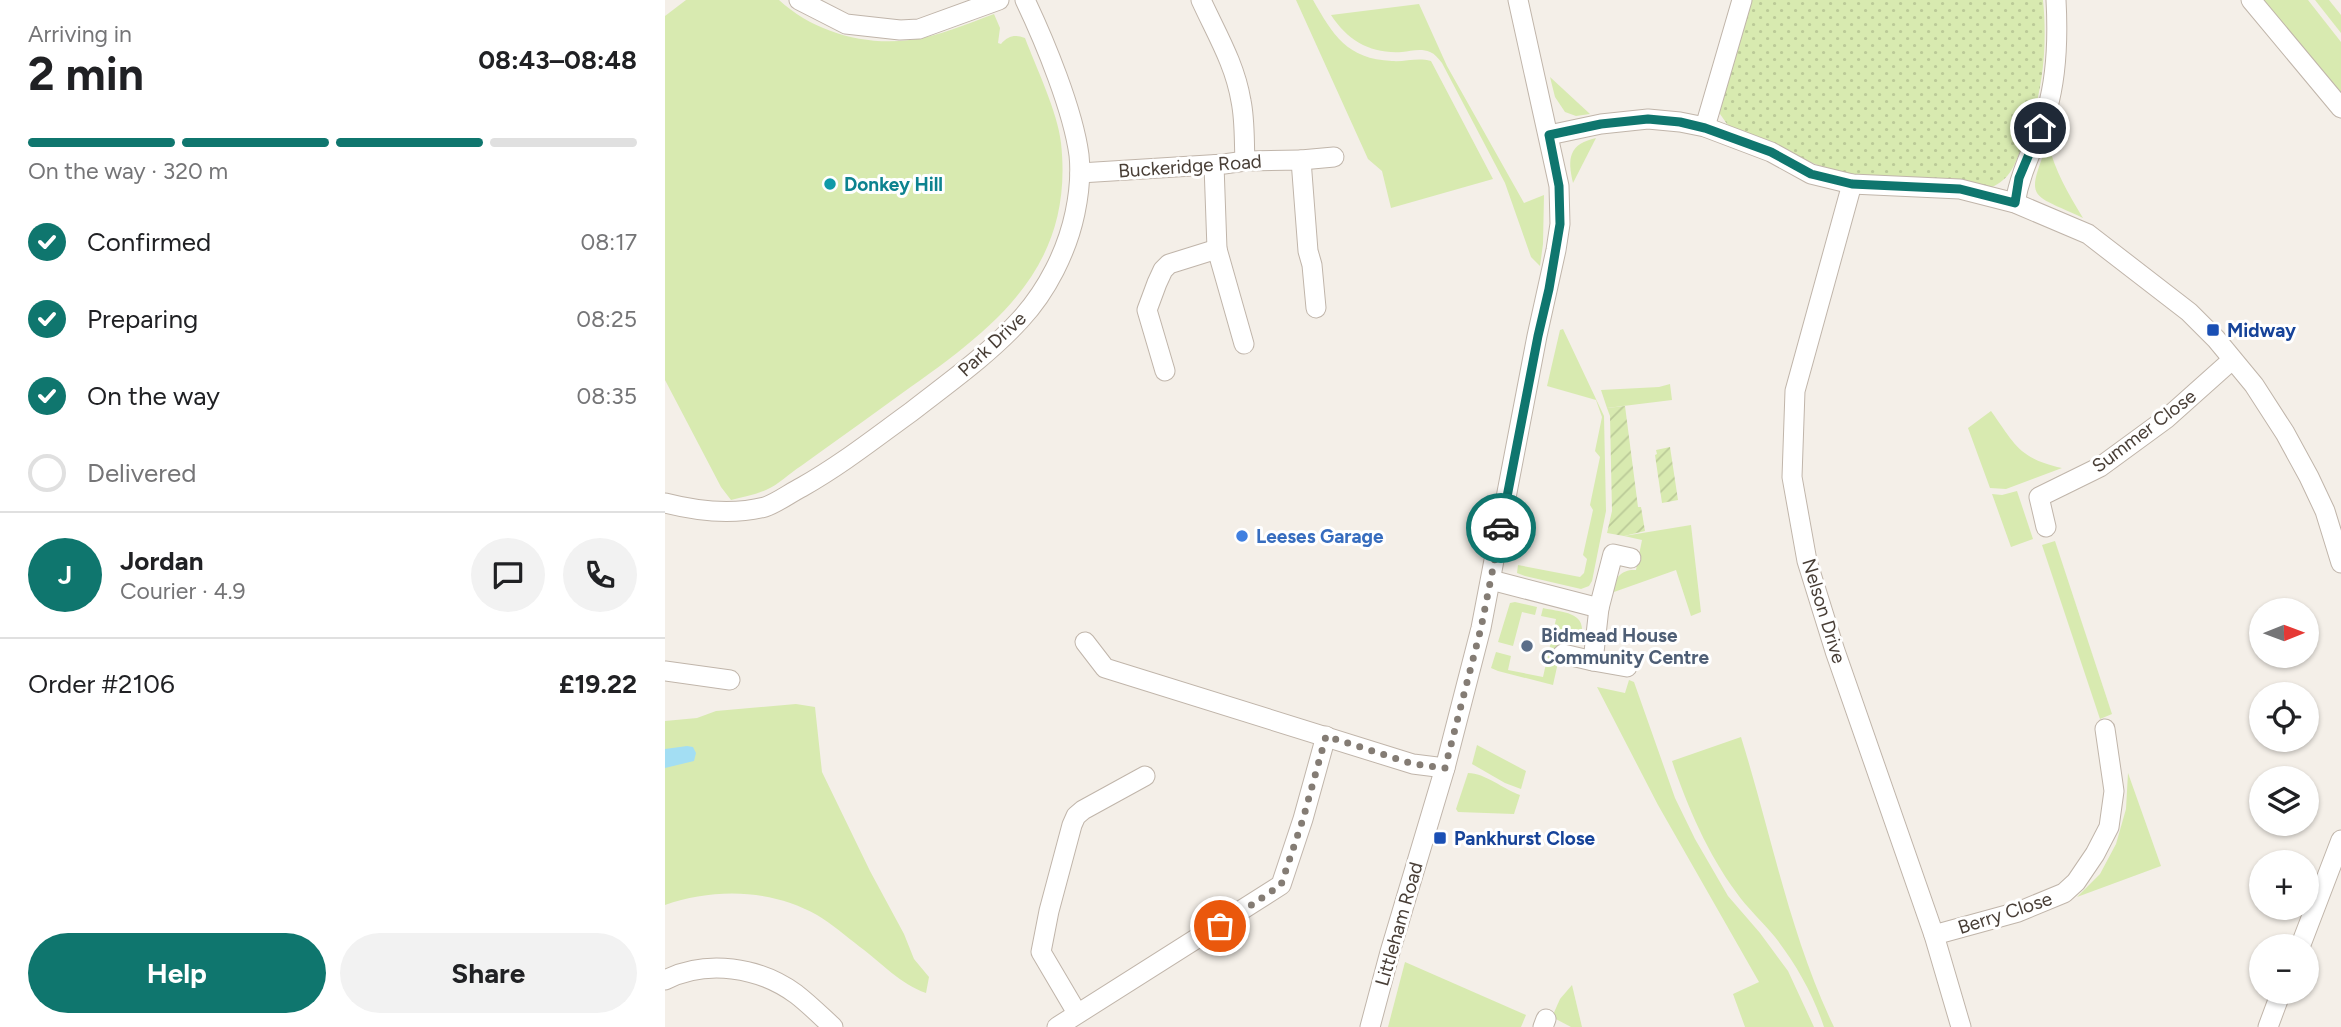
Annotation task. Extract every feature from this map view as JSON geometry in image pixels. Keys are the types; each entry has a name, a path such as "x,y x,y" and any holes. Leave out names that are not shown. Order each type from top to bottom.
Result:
{"street":[{"path":"799,0 846,24 900,30 919,29 999,0"},
{"name":"Park Drive","path":"665,503 688,509 730,511 766,507 834,469 962,373 1020,320 1050,279 1071,230 1080,173 1075,133 1053,67 1025,0"},
{"path":"1201,0 1220,34 1238,86 1243,110 1245,161"},
{"name":"Littleham Road","path":"1370,1027 1445,768 1491,580 1560,224 1559,186 1518,0"},
{"path":"1705,128 1742,0"},
{"path":"2015,203 2019,178 2047,111 2051,93 2055,67 2056,0"},
{"path":"2251,0 2341,108"},
{"path":"1549,135 1601,124 1648,119 1680,122 1705,128 1771,152 1811,174 1852,184 1960,189 2015,203 2088,234 2189,312 2254,385 2309,477 2325,511 2341,563"},
{"name":"Buckeridge Road","path":"1080,173 1335,157"},
{"path":"1301,160 1316,308"},
{"path":"1214,165 1217,249 1244,344"},
{"name":"Nelson Drive","path":"1852,184 1795,391 1792,477 1807,561 1934,935 1961,1027"},
{"path":"1165,372 1147,310 1157,283 1163,270 1170,264 1217,249"},
{"name":"Summer Close","path":"2046,527 2039,497 2101,467 2167,418 2232,360"},
{"path":"1593,661 1599,608 1613,554 1631,558"},
{"path":"1491,580 1599,608"},
{"path":"1085,642 1105,668 1413,764 1445,768"},
{"path":"1563,654 1627,667"},
{"path":"665,671 730,680"},
{"name":"Berry Close","path":"1934,935 2018,912 2064,893 2076,882 2109,827 2114,791 2105,729"},
{"path":"1057,1027 1281,885 1326,736"},
{"path":"1077,1013 1041,952 1072,825 1083,810 1145,776"},
{"path":"2305,934 2341,840"},
{"path":"665,980 695,970 720,967 759,974 794,993 833,1027"},
{"path":"2268,1027 2277,1004"}],"green space":[{"path":"686,0 779,0 808,21 824,28 875,41 921,38 994,14 1000,28 998,43 1001,44 1012,36 1025,38 1051,104 1061,143 1062,191 1053,232 1037,268 1014,300 953,356 779,482 762,492 731,500 721,487 665,380 665,16"},
{"path":"1296,0 1313,0 1327,24 1343,43 1363,56 1392,61 1431,61 1493,179 1391,208 1382,171 1368,159"},
{"path":"1750,0 2043,0 2045,38 2039,95 2028,131 2011,171 1992,187 1952,178 1862,180 1820,166 1739,132 1727,124 1720,114 1718,102"},
{"path":"2263,0 2308,0 2341,42 2341,95"},
{"path":"2315,0 2329,0 2341,15 2341,33"},
{"path":"1419,4 1447,66 1524,203 1544,195 1540,266 1531,257 1505,183 1439,59 1423,50 1391,52 1370,48 1353,39 1331,15"},
{"path":"1550,77 1590,114 1576,116 1565,112 1555,97"},
{"path":"1596,138 1573,183 1570,166 1572,153 1580,144"},
{"path":"2048,143 2058,172 2083,218 2052,204 2037,193 2036,176"},
{"path":"1563,329 1604,416 1606,511 1592,581 1589,586 1581,589 1517,573 1518,565 1580,577 1584,573 1587,559 1583,555 1593,510 1590,505 1600,457 1595,451 1602,417 1596,400 1547,386 1560,330"},
{"path":"1670,384 1672,400 1607,408 1601,390 1659,387"},
{"path":"1625,406 1638,507 1641,507 1645,531 1624,536 1607,533 1612,511 1610,416 1607,408"},
{"path":"1991,411 2027,455 2062,468 2006,489 1990,488 1968,428"},
{"path":"1670,447 1678,500 1662,503 1655,455 1656,450"},
{"path":"2017,491 2033,539 2011,547 1992,494 2002,495"},
{"path":"1691,525 1701,612 1691,616 1676,570 1614,592 1615,582 1620,575 1636,570 1642,540 1624,536"},
{"path":"2055,541 2112,714 2100,719 2042,545"},
{"path":"1510,603 1537,607 1535,615 1522,612 1513,646 1498,642"},
{"path":"1543,608 1575,616 1582,625 1582,632 1579,634 1565,631 1553,685 1491,668 1496,652 1511,656 1508,670 1543,677 1556,619 1541,616"},
{"path":"1629,680 1634,682 1675,798 1695,839 1728,896 1788,971 1814,1027 1745,1027 1733,994 1759,982 1658,805 1597,687 1625,693"},
{"path":"796,704 815,707 822,772 914,959 929,977 926,993 899,979 844,934 799,906 762,896 742,894 703,896 665,905 665,721 697,718 716,711"},
{"path":"1741,737 1793,921 1834,1027 1824,1027 1809,991 1790,958 1740,898 1716,862 1691,812 1672,761"},
{"path":"1477,745 1526,771 1521,789 1472,764"},
{"path":"1468,773 1481,776 1520,795 1514,814 1458,812 1456,809"},
{"path":"2128,773 2161,866 2077,897 2100,874 2116,844 2126,809"},
{"path":"1405,962 1526,1015 1521,1027 1388,1027"},
{"path":"1572,985 1582,1027 1571,1027 1552,1017 1560,999"}],"water":[{"path":"693,747 696,753 694,761 665,768 665,749"}],"way so far":[{"path":"1220,926 1281,885 1326,736 1413,764 1445,768 1481,628 1501,528"}],"place":[{"name":"Donkey Hill","path":"830,184"},
{"name":"Midway","path":"2213,330"},
{"name":"Leeses Garage","path":"1242,536"},
{"name":"Bidmead House Community Centre","path":"1527,646"},
{"name":"Pankhurst Close","path":"1440,838"}],"route":[{"path":"1501,528 1560,224 1559,186 1549,135 1601,124 1648,119 1680,122 1705,128 1771,152 1811,174 1852,184 1960,189 2015,203 2019,178 2040,128"}]}
